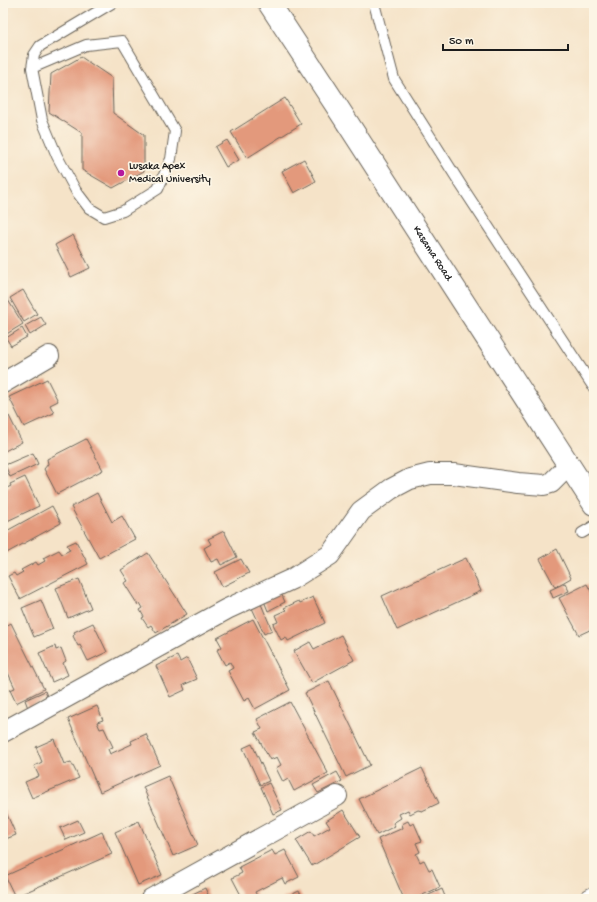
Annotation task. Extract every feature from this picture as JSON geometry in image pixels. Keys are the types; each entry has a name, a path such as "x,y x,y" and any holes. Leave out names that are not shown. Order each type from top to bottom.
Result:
{"street":[{"name":"Kasama Road","path":"268,3 339,109 594,504"},
{"path":"3,383 49,356"},
{"path":"3,732 227,608 292,579 330,555 361,511 391,489 410,479 430,474 454,474 544,485 552,483 569,465"},
{"path":"151,899 337,796"},
{"path":"590,899 594,897"}],"lane":[{"path":"32,68 86,45 122,41 175,131 171,159 158,189 123,211 104,217 89,208 76,191 57,156 42,120 32,68 34,55 40,46 112,3"},
{"path":"374,3 394,79 461,185 594,388"},
{"path":"582,533 594,526"}],"building":[{"path":"81,57 112,78 113,113 144,135 144,171 113,188 82,170 82,133 49,112 51,74"},
{"path":"285,98 301,124 247,158 231,132"},
{"path":"227,140 239,160 226,167 215,147"},
{"path":"304,159 316,181 294,193 282,171"},
{"path":"73,235 90,268 71,277 55,245"},
{"path":"23,290 37,314 24,322 10,298"},
{"path":"6,297 23,324 5,335 3,332 3,299"},
{"path":"41,317 46,325 30,335 25,326"},
{"path":"22,328 27,337 11,346 6,338"},
{"path":"47,379 58,401 50,405 54,413 24,427 9,397"},
{"path":"9,416 22,442 3,452 3,419"},
{"path":"86,439 103,470 57,494 44,469 48,464 47,459"},
{"path":"33,453 38,464 10,477 5,465"},
{"path":"25,477 39,506 3,523 3,490 11,486 10,484"},
{"path":"97,493 112,522 122,516 135,539 99,558 71,507"},
{"path":"52,506 61,523 3,555 3,533"},
{"path":"224,531 237,557 221,565 218,559 211,562 204,548 211,544 208,539"},
{"path":"76,541 88,564 20,599 8,576 14,573 16,576 23,572 21,570 36,562 38,565 45,561 43,558 59,550 62,554 70,550 67,545"},
{"path":"557,549 571,578 555,587 540,559"},
{"path":"148,553 187,614 156,633 151,625 148,627 142,618 144,617 140,610 143,608 140,603 138,605 124,583 128,581 121,570"},
{"path":"466,558 481,591 397,630 382,596"},
{"path":"241,559 249,573 222,587 215,572"},
{"path":"79,579 91,608 68,618 56,588"},
{"path":"565,583 569,591 553,598 550,590"},
{"path":"587,584 594,597 594,619 591,621 594,628 579,635 559,598"},
{"path":"281,593 285,602 268,611 264,601"},
{"path":"313,597 325,623 288,641 286,637 281,640 273,624 278,622 275,615 286,610 284,608 299,601 300,603"},
{"path":"41,600 53,629 34,637 22,608"},
{"path":"261,604 272,630 264,634 252,608"},
{"path":"253,619 290,690 255,709 249,698 244,701 228,671 233,668 230,662 225,665 217,650 222,647 217,638"},
{"path":"11,623 44,689 16,703 10,690 15,688 3,662 3,628"},
{"path":"93,623 107,652 88,661 80,645 78,646 73,636 75,634 74,632"},
{"path":"341,635 354,660 312,683 294,651 310,642 314,649"},
{"path":"55,646 56,650 61,648 66,661 63,663 68,675 52,682 39,653"},
{"path":"177,656 180,662 187,658 197,679 183,685 185,690 170,697 156,666"},
{"path":"329,681 370,765 346,777 305,693"},
{"path":"45,691 48,699 28,708 25,700"},
{"path":"290,702 328,773 294,791 288,779 283,782 276,768 281,765 277,757 270,760 255,732 262,729 257,719"},
{"path":"97,706 103,720 97,722 100,729 104,728 113,747 108,749 110,754 132,744 131,741 146,734 160,765 100,792 68,719"},
{"path":"54,739 64,764 71,762 79,778 32,798 25,782 39,776 34,766 42,762 36,747"},
{"path":"252,744 269,781 260,785 243,748"},
{"path":"422,768 439,803 422,811 418,810 410,814 408,810 399,814 401,818 393,823 395,826 377,835 359,799"},
{"path":"337,772 342,781 318,793 313,785"},
{"path":"168,776 198,845 173,856 143,787"},
{"path":"269,783 282,810 273,814 261,787"},
{"path":"5,810 16,835 3,840 3,811"},
{"path":"343,810 360,837 312,866 296,840 311,831 314,836 330,827 326,821"},
{"path":"78,820 84,832 66,840 60,828"},
{"path":"139,821 162,875 138,885 115,832"},
{"path":"408,821 410,825 414,823 422,841 416,843 420,852 416,854 420,862 424,860 429,870 432,869 440,887 414,899 404,899 378,839 403,828 402,824"},
{"path":"102,832 112,854 15,897 5,876"},
{"path":"272,850 275,855 285,850 299,877 285,884 282,878 255,892 258,898 243,899 232,878 242,873 239,867"},
{"path":"205,888 210,899 182,899"},
{"path":"442,889 446,899 420,899"},
{"path":"299,891 303,899 282,899"}],"place":[{"name":"Lusaka Apex Medical University","path":"121,173"}]}
